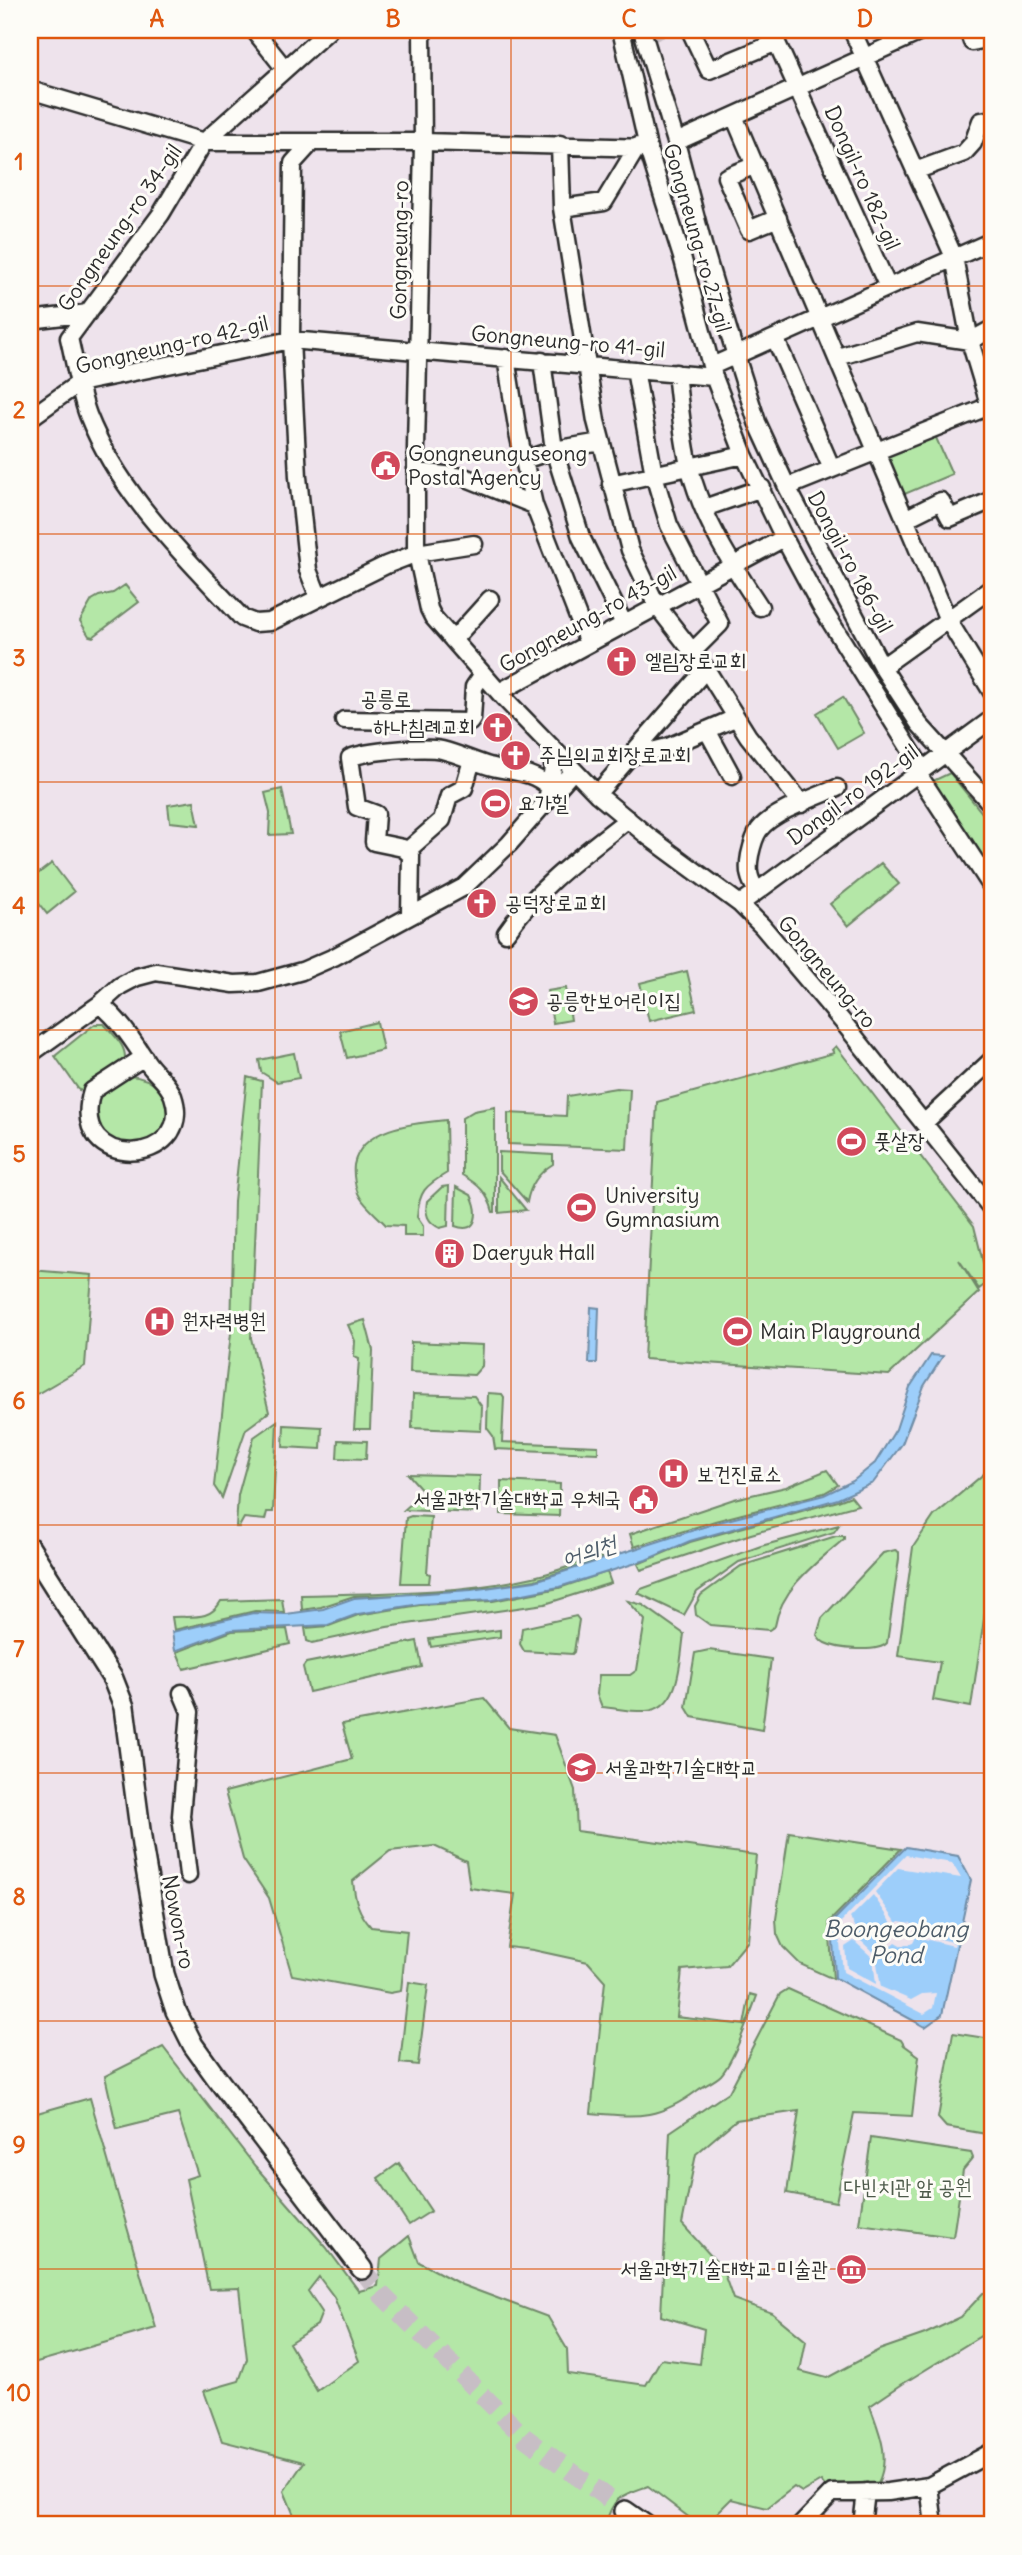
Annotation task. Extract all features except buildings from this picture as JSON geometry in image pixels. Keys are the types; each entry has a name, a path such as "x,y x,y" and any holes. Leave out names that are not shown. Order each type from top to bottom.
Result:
{"main road":[{"name":"Nowon-ro","path":"30,1548 113,1679 124,1707 156,1935 176,2011 193,2045 216,2077 362,2269"},
{"path":"625,2511 645,2525"}],"street":[{"path":"254,30 285,69"},
{"name":"Gongneung-ro","path":"422,30 417,553 433,617 499,692 597,794 740,904 762,926 843,1022 992,1209"},
{"name":"Gongneung-ro 27-gil","path":"621,30 643,147 683,260 713,371 744,455 820,605 992,887"},
{"path":"690,30 709,69 774,36 798,87"},
{"path":"852,30 954,257"},
{"name":"Dongil-ro 182-gil","path":"676,142 865,59 907,33 925,30"},
{"path":"968,30 972,42 992,38 992,43"},
{"name":"Gongneung-ro 34-gil","path":"318,33 285,69 204,142 161,214 69,338 88,414 124,484 145,512 243,618 255,623 270,622 386,565 417,553"},
{"path":"644,35 736,356 757,422 786,487"},
{"name":"Dongil-ro 182-gil","path":"798,87 888,287"},
{"path":"30,90 204,142 423,142 643,147"},
{"path":"734,116 948,620 992,692"},
{"path":"915,171 964,153 973,144 981,121 992,119"},
{"path":"291,340 293,163 312,142"},
{"path":"560,144 562,208 596,421 630,550 657,606 705,669 735,718 802,804"},
{"path":"562,208 604,202 643,147"},
{"path":"756,165 726,177 749,230 778,218"},
{"path":"713,371 736,356 819,316 992,241"},
{"name":"Dongil-ro 186-gil","path":"954,257 970,341 991,408 786,487 882,667 919,724 992,805"},
{"path":"30,320 88,313"},
{"path":"838,357 917,333 970,341 992,329"},
{"path":"775,338 832,469"},
{"name":"Gongneung-ro 42-gil","path":"30,418 79,383 291,340 419,349"},
{"name":"Gongneung-ro 42-gil","path":"291,340 298,477 308,570 319,598"},
{"name":"Gongneung-ro 41-gil","path":"419,349 635,370 676,373 713,371"},
{"path":"506,358 534,505 588,643"},
{"path":"542,361 554,450 581,537 624,624"},
{"path":"635,370 654,475 668,525 698,583"},
{"path":"676,373 689,468 715,537 760,607"},
{"path":"524,460 554,450 601,442"},
{"path":"611,484 744,455"},
{"path":"416,472 464,477 534,505"},
{"path":"704,508 762,488"},
{"path":"905,519 941,501 950,518 992,500"},
{"name":"Gongneung-ro 43-gil","path":"499,692 784,538"},
{"path":"417,553 474,544"},
{"name":"Gongneung-ro 43-gil","path":"692,652 720,625 698,583"},
{"path":"882,667 990,594"},
{"path":"453,640 490,599"},
{"path":"597,794 705,669"},
{"name":"공릉로","path":"344,720 471,721 474,687 483,674"},
{"path":"631,756 668,747 735,718"},
{"name":"Dongil-ro 192-gil","path":"740,904 992,719"},
{"name":"공릉로","path":"426,749 427,721"},
{"path":"707,730 732,776"},
{"path":"410,914 412,857 408,850 374,842 375,813 357,807 350,758 396,750 440,749 493,767 520,770 543,781 547,797"},
{"path":"547,797 554,768 554,750"},
{"path":"408,850 442,820 449,796 464,788 472,760"},
{"path":"30,1054 100,1004 120,986 137,977 156,972 234,984 258,983 302,971 334,957 464,887 509,845 547,797 573,771"},
{"path":"757,891 749,879 747,869 755,837 769,820 837,788"},
{"path":"506,933 520,913 558,874 628,819"},
{"path":"100,1004 114,1015 169,1086 174,1097 174,1121 170,1132 153,1148 142,1153 114,1150 102,1142 93,1131 88,1118 92,1091 144,1057"},
{"path":"923,1123 992,1060"},
{"path":"182,1693 190,1712 181,1816 188,1875"},
{"path":"801,2525 832,2493 929,2486 992,2452"},
{"path":"929,2486 934,2525"},
{"path":"862,2525 866,2492"}],"green space":[{"path":"933,431 952,474 900,496 882,453"},
{"path":"125,585 139,602 93,637 89,636 80,621 92,600 113,593"},
{"path":"843,697 864,733 838,748 817,713"},
{"path":"950,773 992,825 992,870 933,781"},
{"path":"282,789 291,834 269,835 270,813 265,793"},
{"path":"194,801 199,825 170,822 168,805"},
{"path":"52,863 74,892 47,914 30,892 30,880"},
{"path":"881,863 899,884 848,926 830,904"},
{"path":"687,971 696,1010 649,1021 640,983"},
{"path":"566,988 571,1020 553,1023 547,991"},
{"path":"377,1022 383,1050 347,1058 340,1031"},
{"path":"95,1024 104,1024 120,1042 125,1057 124,1063 84,1091 79,1090 55,1056"},
{"path":"836,1046 974,1226 988,1282 979,1289 959,1260 979,1292 889,1375 644,1359 657,1102 834,1053 832,1050"},
{"path":"294,1053 299,1078 277,1082 261,1072 259,1060"},
{"path":"129,1076 146,1080 159,1089 164,1095 168,1111 166,1123 155,1140 124,1148 95,1130 95,1118 98,1101 104,1091"},
{"path":"247,1077 262,1081 251,1338 269,1412 246,1429 222,1498 214,1486 231,1333 234,1201"},
{"path":"616,1088 630,1089 627,1149 508,1144 508,1113 566,1116 567,1096"},
{"path":"495,1107 493,1212 482,1190 462,1175 462,1118 474,1111"},
{"path":"446,1120 447,1173 424,1190 419,1201 417,1217 423,1226 423,1236 404,1236 404,1226 386,1225 358,1194 354,1165 367,1142 378,1135 391,1129"},
{"path":"499,1152 553,1155 553,1164 536,1180 527,1202 499,1170"},
{"path":"499,1177 526,1210 499,1213"},
{"path":"449,1186 448,1226 440,1228 428,1217 427,1201 442,1187"},
{"path":"456,1187 471,1195 474,1201 475,1220 469,1227 455,1226"},
{"path":"30,1270 92,1275 85,1366 30,1398"},
{"path":"365,1320 373,1350 370,1429 354,1429 359,1359 354,1357 355,1341 348,1325"},
{"path":"411,1342 483,1345 482,1366 474,1375 410,1372"},
{"path":"488,1393 502,1394 504,1397 502,1442 598,1446 598,1453 495,1449 493,1436 487,1428"},
{"path":"413,1394 474,1396 482,1407 481,1431 412,1428"},
{"path":"277,1421 273,1512 267,1512 265,1520 244,1518 239,1527 236,1527 238,1495 254,1437"},
{"path":"284,1425 322,1427 321,1449 283,1447"},
{"path":"338,1440 367,1441 366,1459 337,1458"},
{"path":"992,1467 992,1565 971,1707 933,1700 940,1662 898,1656 913,1547 934,1516"},
{"path":"827,1470 838,1485 824,1493 715,1521 634,1547 630,1534 734,1499 786,1487"},
{"path":"408,1474 480,1476 479,1513 404,1510 424,1492"},
{"path":"501,1481 560,1484 559,1516 501,1514"},
{"path":"851,1496 858,1505 751,1534 641,1570 638,1564 690,1542"},
{"path":"431,1517 427,1573 430,1574 429,1583 401,1583 406,1518"},
{"path":"839,1525 834,1532 739,1562 697,1592 684,1615 638,1593 641,1589 761,1546"},
{"path":"836,1536 844,1536 844,1539 801,1577 784,1600 775,1626 769,1630 710,1625 696,1615 695,1606 701,1595 741,1566"},
{"path":"895,1550 899,1552 899,1559 887,1643 875,1648 857,1649 838,1647 822,1641 817,1635 822,1618 883,1553"},
{"path":"600,1556 602,1559 535,1580 492,1587 402,1595 354,1596 302,1610 301,1595 418,1592 476,1587 542,1575"},
{"path":"607,1572 611,1583 545,1604 387,1627 312,1643 307,1641 305,1628 329,1626 358,1615 420,1605 493,1601 559,1588"},
{"path":"282,1599 284,1612 255,1611 174,1630 172,1617 206,1615 221,1601"},
{"path":"628,1601 643,1605 684,1634 677,1681 672,1692 658,1708 646,1711 602,1707 597,1694 599,1675 630,1675 637,1670 645,1620"},
{"path":"576,1616 579,1620 572,1654 524,1651 520,1644 522,1628"},
{"path":"287,1629 290,1644 184,1669 177,1652 232,1631"},
{"path":"500,1630 500,1637 431,1647 429,1639"},
{"path":"417,1641 422,1667 309,1692 303,1667 306,1663"},
{"path":"709,1650 771,1659 762,1730 692,1717 686,1707 695,1653"},
{"path":"484,1698 509,1728 555,1735 575,1790 577,1831 756,1855 748,1941 727,1966 682,1970 677,2017 744,2025 750,1994 757,1996 736,2049 721,2075 671,2107 659,2112 635,2115 591,2113 605,1981 588,1962 507,1947 515,1894 470,1888 466,1861 434,1846 390,1851 353,1881 358,1906 371,1927 407,1931 401,1991 390,1993 292,1975 269,1898 243,1859 225,1792 352,1759 342,1724"},
{"path":"789,1832 901,1849 829,1922 833,1979 800,1964 783,1947 777,1934 776,1919"},
{"path":"409,1982 428,1985 418,2065 400,2063"},
{"path":"788,1989 901,2040 919,2056 912,2116 854,2113 836,2202 787,2193 799,2111 736,2120 696,2154 682,2224 722,2268 733,2299 772,2313 806,2341 800,2371 827,2378 879,2350 925,2334 961,2317 983,2293 992,2292 992,2339 984,2334 870,2406 884,2454 878,2483 827,2489 821,2481 802,2492 794,2487 767,2508 731,2499 705,2525 699,2525 648,2486 619,2498 605,2525 298,2525 284,2491 304,2462 222,2441 204,2391 239,2381 247,2359 239,2288 209,2289 186,2179 198,2175 178,2114 117,2129 105,2076 163,2047 255,2166 326,2247 359,2291 378,2286 381,2259 409,2236 419,2262 462,2285 548,2317 567,2349 568,2374 646,2385 661,2359 700,2364 704,2329 661,2316 670,2132 729,2092 780,1994","holes":["319,2277 334,2297 359,2361 317,2391 289,2343 317,2325 322,2312 308,2291"]},
{"path":"953,2033 992,2039 992,2135 946,2127 938,2118"},
{"path":"90,2098 156,2328 30,2364 30,2115"},
{"name":"다빈치관 앞 공원","path":"871,2138 971,2153 973,2158 963,2170 953,2237 859,2224"},
{"path":"399,2163 431,2211 409,2225 378,2178"}],"water":[{"path":"591,1307 599,1308 597,1363 589,1363"},
{"path":"931,1355 943,1356 924,1386 902,1444 873,1483 838,1499 690,1541 646,1560 559,1587 492,1600 420,1604 358,1614 328,1625 231,1630 175,1651 172,1632 253,1613 286,1614 323,1609 354,1598 471,1590 535,1581 719,1522 824,1495 853,1481 875,1463 896,1429 910,1387"},
{"name":"Boongeobang Pond","path":"906,1847 958,1856 971,1880 942,2015 925,2027 835,1978 832,1922"}],"pier":[{"path":"906,1855 952,1863 961,1878 898,1868 875,1892 897,1923 911,1923 917,1932 955,1943 954,1946 916,1937 913,1943 902,1946 895,1942 876,1958 881,1987 911,2000 922,1994 936,1993 933,2008 924,2014 843,1972 838,1925","holes":["873,1895 894,1926 893,1938 874,1953 857,1937 858,1931 850,1918","854,1941 873,1958 876,1984 847,1968 845,1947"]}],"tunnel":[{"path":"647,36 661,30"},
{"path":"362,2269 381,2294 524,2437 625,2511"}],"place":[{"name":"Gongneunguseong Postal Agency","path":"385,466"},
{"name":"엘림장로교회","path":"622,661"},
{"name":"하나침례교회","path":"498,727"},
{"name":"주님의교회장로교회","path":"516,755"},
{"name":"요가힐","path":"495,803"},
{"name":"공덕장로교회","path":"482,903"},
{"name":"공릉한보어린이집","path":"523,1001"},
{"name":"풋살장","path":"851,1141"},
{"name":"University Gymnasium","path":"582,1208"},
{"name":"Daeryuk Hall","path":"449,1253"},
{"name":"원자력병원","path":"159,1321"},
{"name":"Main Playground","path":"737,1332"},
{"name":"보건진료소","path":"674,1474"},
{"name":"서울과학기술대학교 우체국","path":"644,1499"},
{"name":"서울과학기술대학교","path":"582,1768"},
{"name":"서울과학기술대학교 미술관","path":"851,2269"}],"water label":[{"name":"어의천","path":"589,1551"}]}
